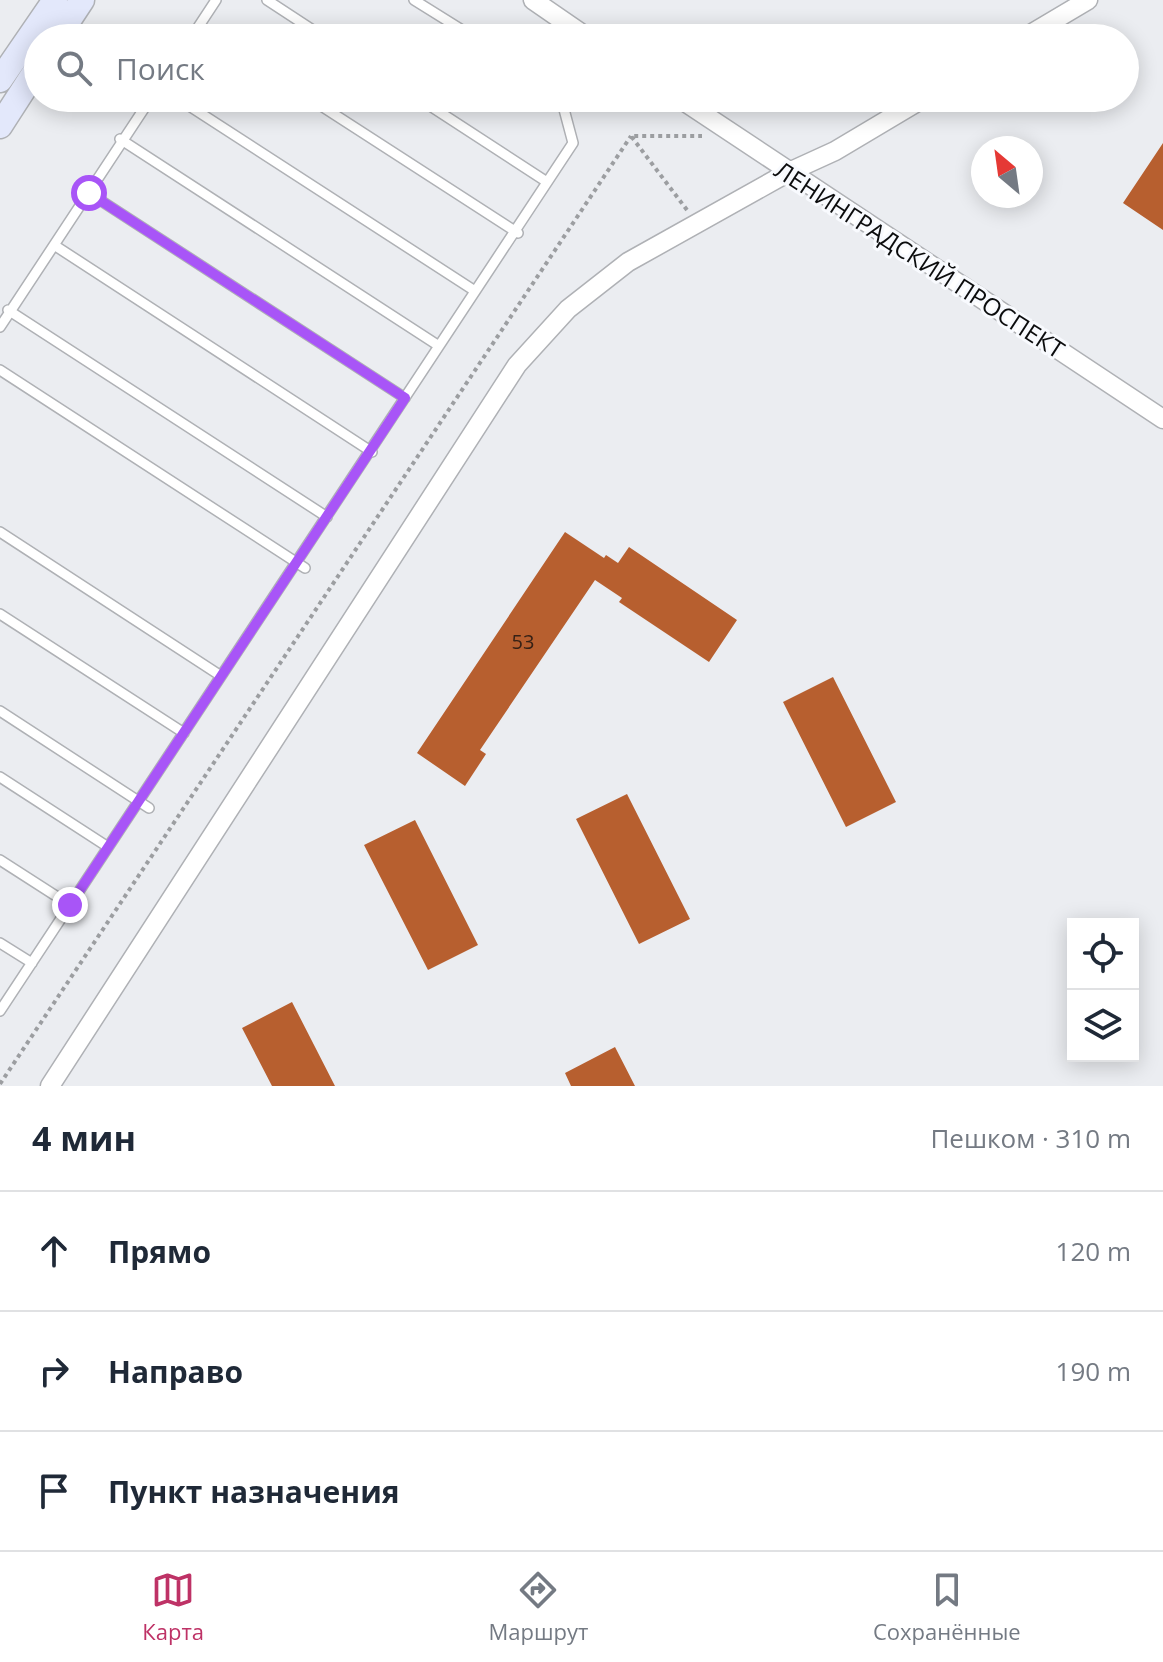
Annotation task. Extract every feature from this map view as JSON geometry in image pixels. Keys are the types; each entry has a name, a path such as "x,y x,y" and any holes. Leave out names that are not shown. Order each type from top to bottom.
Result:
{"main road":[{"path":"38,24 55,0"},
{"path":"66,24 82,0"},
{"path":"0,80 24,45"},
{"path":"0,126 24,89"}],"street":[{"path":"533,0 568,24"},
{"path":"1048,24 1088,0"},
{"name":"ЛЕНИНГРАДСКИЙ ПРОСПЕКТ","path":"700,112 1163,419"},
{"path":"50,1086 517,365 568,309 628,262 789,172 835,151 900,112"}],"lane":[{"path":"200,24 216,0"},
{"path":"267,0 304,24"},
{"path":"414,0 453,24"},
{"path":"0,327 141,112"},
{"path":"199,112 475,291"},
{"path":"331,112 517,233"},
{"path":"440,112 547,182"},
{"path":"0,1011 221,676 301,565 327,517 475,291 517,233 573,143 565,112"},
{"path":"122,140 439,346"},
{"path":"87,192 405,398"},
{"path":"54,245 371,451"},
{"path":"9,310 327,517"},
{"path":"0,370 301,565"},
{"path":"0,532 221,676"},
{"path":"0,614 184,733"},
{"path":"0,711 149,808"},
{"path":"0,777 108,847"},
{"path":"0,860 70,905"},
{"path":"0,943 32,963"}],"path":[{"path":"631,136 706,136 716,123"},
{"path":"631,136 697,224"},
{"path":"0,1084 631,136"}],"building":[{"path":"1163,143 1163,230 1123,203"},
{"path":"565,532 604,558 606,555 618,563 629,547 737,620 709,662 619,602 622,598 595,580 480,750 486,754 465,786 417,753"},
{"path":"833,677 896,802 846,827 783,702"},
{"path":"627,794 690,919 639,944 576,819"},
{"path":"415,820 478,945 428,970 364,845"},
{"path":"292,1002 335,1086 272,1086 242,1028"},
{"path":"615,1047 635,1086 571,1086 565,1073"}],"route":[{"path":"70,905 405,398 89,193"}]}
